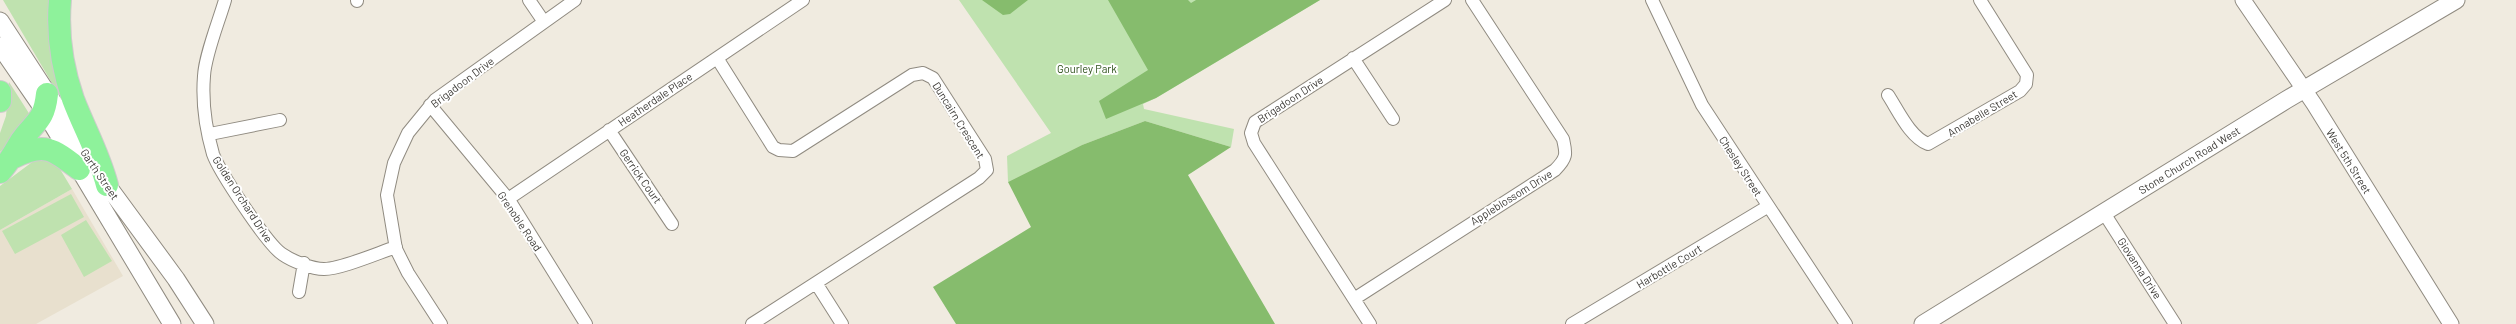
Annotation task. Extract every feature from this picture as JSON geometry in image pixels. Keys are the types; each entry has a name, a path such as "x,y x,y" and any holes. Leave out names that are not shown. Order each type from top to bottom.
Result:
{"highway":[{"path":"60,0 58,21 65,70 73,99 102,165 107,184"},
{"path":"0,92 0,101"},
{"path":"7,164 22,141 35,127 46,103"},
{"path":"7,164 28,150 46,147 56,151 79,169"}],"main road":[{"name":"Stone Church Road West","path":"1923,324 2304,90 2456,0"},
{"name":"Garth Street","path":"0,21 46,103 79,169 172,324"},
{"name":"Garth Street","path":"0,46 46,103 107,184 176,279 205,324"}],"street":[{"name":"Golden Orchard Drive","path":"225,0 204,75 210,134 214,155 220,168 268,240 280,253 322,269 333,269 396,247"},
{"path":"530,0 544,22"},
{"name":"Brigadoon Drive","path":"441,324 408,273 396,247 387,199 392,173 408,133 430,106 575,0"},
{"name":"Heatherdale Place","path":"508,199 803,0"},
{"name":"Brigadoon Drive","path":"1370,324 1254,143 1251,133 1254,122 1445,0"},
{"name":"Appleblossom Drive","path":"1354,299 1560,167 1566,156 1566,146 1563,140 1472,0"},
{"name":"Chesley Street","path":"1652,0 1700,101 1767,207 1846,324"},
{"name":"Annabelle Street","path":"1888,95 1915,136 1923,143 1928,144 1937,141 2020,90 2026,84 2026,72 1980,0"},
{"name":"West 5th Street","path":"2243,0 2304,90 2451,324"},
{"name":"Duncairn Crescent","path":"717,58 773,147 779,150 793,151 912,75 923,73 933,78 985,159 987,170 979,178 752,324"},
{"path":"1353,58 1393,119"},
{"name":"Grenoble Road","path":"430,106 508,199 586,324"},
{"path":"210,134 280,120"},
{"name":"Gerrick Court","path":"609,130 672,224"},
{"name":"Harbottle Court","path":"1572,324 1767,207"},
{"name":"Giovanna Drive","path":"2104,213 2175,324"},
{"path":"300,292 304,263"},
{"path":"816,283 842,324"}],"shaded area":[{"path":"72,189 123,276 36,324 0,324 0,230"}],"green space":[{"path":"3,0 53,0 69,112"},
{"name":"Gourley Park","path":"959,0 1320,0 1156,98 1143,104 1144,109 1234,129 1231,147 1145,121 1082,145 1008,182 1007,156 1051,133"},
{"path":"982,0 1028,0 1010,14 1003,15"},
{"path":"1108,0 1188,0 1191,3 1196,0 1320,0 1156,98 1106,119 1099,101 1148,70"},
{"path":"9,82 32,118 0,152 0,133 6,116"},
{"path":"1145,121 1231,147 1188,175 1275,324 956,324 933,287 1031,227 1008,182 1082,145"},
{"path":"39,157 57,164 72,189 0,230 0,186"},
{"path":"71,194 84,217 15,254 2,231"},
{"path":"86,220 112,261 84,277 61,235"}]}
